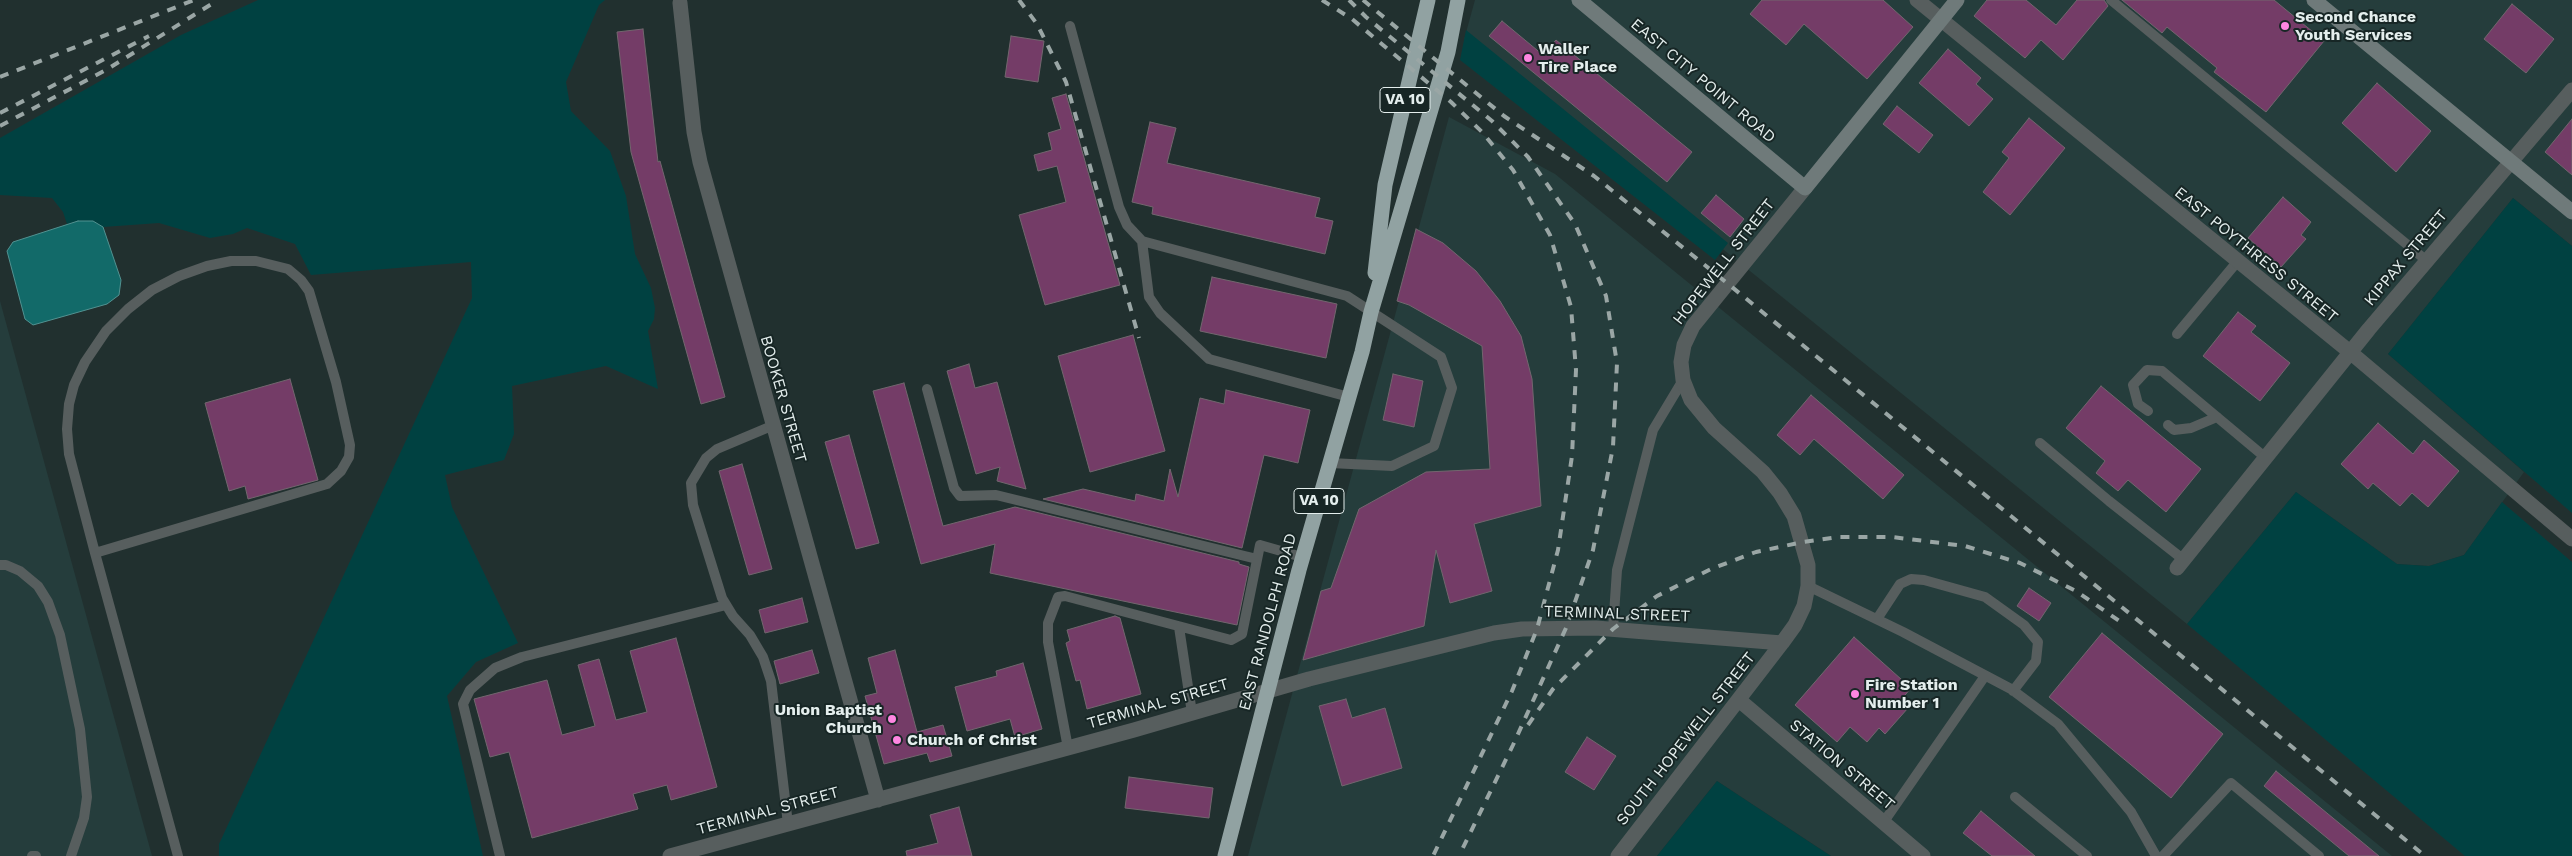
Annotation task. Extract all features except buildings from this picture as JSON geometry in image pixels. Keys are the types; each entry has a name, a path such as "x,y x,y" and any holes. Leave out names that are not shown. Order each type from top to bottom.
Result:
{"highway":[{"name":"EAST RANDOLPH ROAD","path":"1371,312 1385,185 1428,0"},
{"name":"EAST RANDOLPH ROAD","path":"1225,856 1302,557 1349,397 1371,312 1448,52 1458,0"}],"street":[{"name":"EAST CITY POINT ROAD","path":"1579,0 1805,188"},
{"name":"EAST POYTHRESS STREET","path":"1917,0 2350,352 2572,539"},
{"name":"HOPEWELL STREET","path":"1782,643 1795,625 1804,606 1808,586 1808,566 1803,542 1794,516 1780,493 1763,472 1714,428 1691,400 1683,380 1681,362 1684,345 1693,326 1957,0"},
{"path":"2314,0 2572,212"},
{"name":"BOOKER STREET","path":"680,3 694,132 700,162 747,338 774,425 816,584 878,800"},
{"name":"KIPPAX STREET","path":"2181,564 2350,352 2572,90"},
{"name":"TERMINAL STREET","path":"670,856 1068,748 1268,691 1494,634 1522,629 1613,629 1782,643"},
{"name":"SOUTH HOPEWELL STREET","path":"1618,856 1782,643"},
{"name":"STATION STREET","path":"1739,700 1923,856"}],"lane":[{"path":"2111,0 2427,261"},
{"path":"1070,26 1119,207 1127,225 1142,241 1348,296 1441,357 1452,388 1434,446 1392,466 1330,463"},
{"path":"1142,241 1149,297 1160,313 1209,359 1349,397"},
{"path":"96,553 327,484 341,471 348,456 350,445 336,382 309,291 301,280 288,270 256,261 231,261 207,266 179,276 152,290 128,309 106,331 85,362 72,394 67,429 69,454 178,856"},
{"path":"2177,334 2237,262"},
{"path":"2148,411 2138,404 2133,385 2147,370 2162,371 2266,458"},
{"path":"1613,629 1617,570 1653,430 1683,380"},
{"path":"927,389 954,488 960,496 996,495 1258,560"},
{"path":"2168,425 2174,430 2191,428 2217,417"},
{"path":"774,425 717,449 706,458 690,483 693,505 726,606 750,635 763,657 771,681 788,824"},
{"path":"2040,443 2181,564"},
{"path":"1068,748 1048,642 1048,623 1058,597 1065,596 1231,640 1242,634 1260,545 1302,557"},
{"path":"0,565 6,565 20,571 38,586 48,602 60,635 80,729 87,796 84,818 71,856"},
{"path":"1877,619 1900,584 1911,579 1924,580 1985,597 2024,625 2033,633 2038,642 2036,661 2013,691"},
{"path":"1808,586 1877,619 2013,691 2058,724 2131,812 2156,856"},
{"path":"500,856 463,704 470,690 495,668 522,657 726,606"},
{"path":"1179,626 1192,713"},
{"path":"1883,823 1985,676"},
{"path":"2163,856 2231,783 2318,856"},
{"path":"2014,797 2087,856"}],"shaded area":[{"path":"258,0 605,0 599,5 566,82 571,111 610,151 626,196 635,254 651,288 655,308 654,319 648,331 658,389 606,366 512,386 514,434 504,460 445,475 452,507 518,643 476,662 447,696 483,856 219,856 219,844 472,298 471,262 311,275 295,244 247,228 233,234 210,238 159,223 103,227 93,221 78,221 67,224 63,212 52,198 0,195 0,138 181,35"},
{"path":"1475,0 2572,0 2572,246 2513,198 2388,354 2524,472 2464,555 2429,566 2397,564 2296,492 2187,624 1464,40"},
{"path":"1466,30 1728,243 1715,260 1460,60"},
{"path":"1449,117 1555,174 2392,856 1831,856 1717,781 1657,856 1248,856"},
{"path":"2513,198 2572,246 2572,513 2388,354"},
{"path":"78,221 93,221 103,227 121,280 119,295 107,304 33,325 25,319 7,251 13,242"},
{"path":"0,301 152,856 0,856"},
{"path":"2296,492 2397,564 2429,566 2464,555 2502,502 2572,562 2572,856 2465,856 2187,624"},
{"path":"1717,781 1814,845 1831,856 1657,856"}],"railway":[{"path":"0,77 194,0"},
{"path":"0,126 106,70 218,0"},
{"path":"1019,0 1037,24 1066,82 1139,338"},
{"path":"1322,0 1352,19 1451,102 1482,132 1513,170 1550,235 1571,307 1576,370 1572,456 1558,550 1537,629 1512,691 1433,856"},
{"path":"1349,0 1366,17 1492,121 1528,157 1575,224 1606,296 1617,363 1613,447 1593,550 1566,628 1513,745 1459,856"},
{"path":"1363,0 1504,116 1594,176 1727,283 2425,856"},
{"path":"0,113 149,36"},
{"path":"1528,725 1553,689 1613,629 1657,596 1711,569 1756,552 1803,542 1838,537 1892,537 1965,546 2020,563 2076,591 2125,625"}],"place":[{"name":"Second Chance Youth Services","path":"2285,26"},
{"name":"Waller Tire Place","path":"1528,58"},
{"name":"Fire Station Number 1","path":"1855,694"},
{"name":"Union Baptist Church","path":"892,719"},
{"name":"Church of Christ","path":"897,740"}]}
